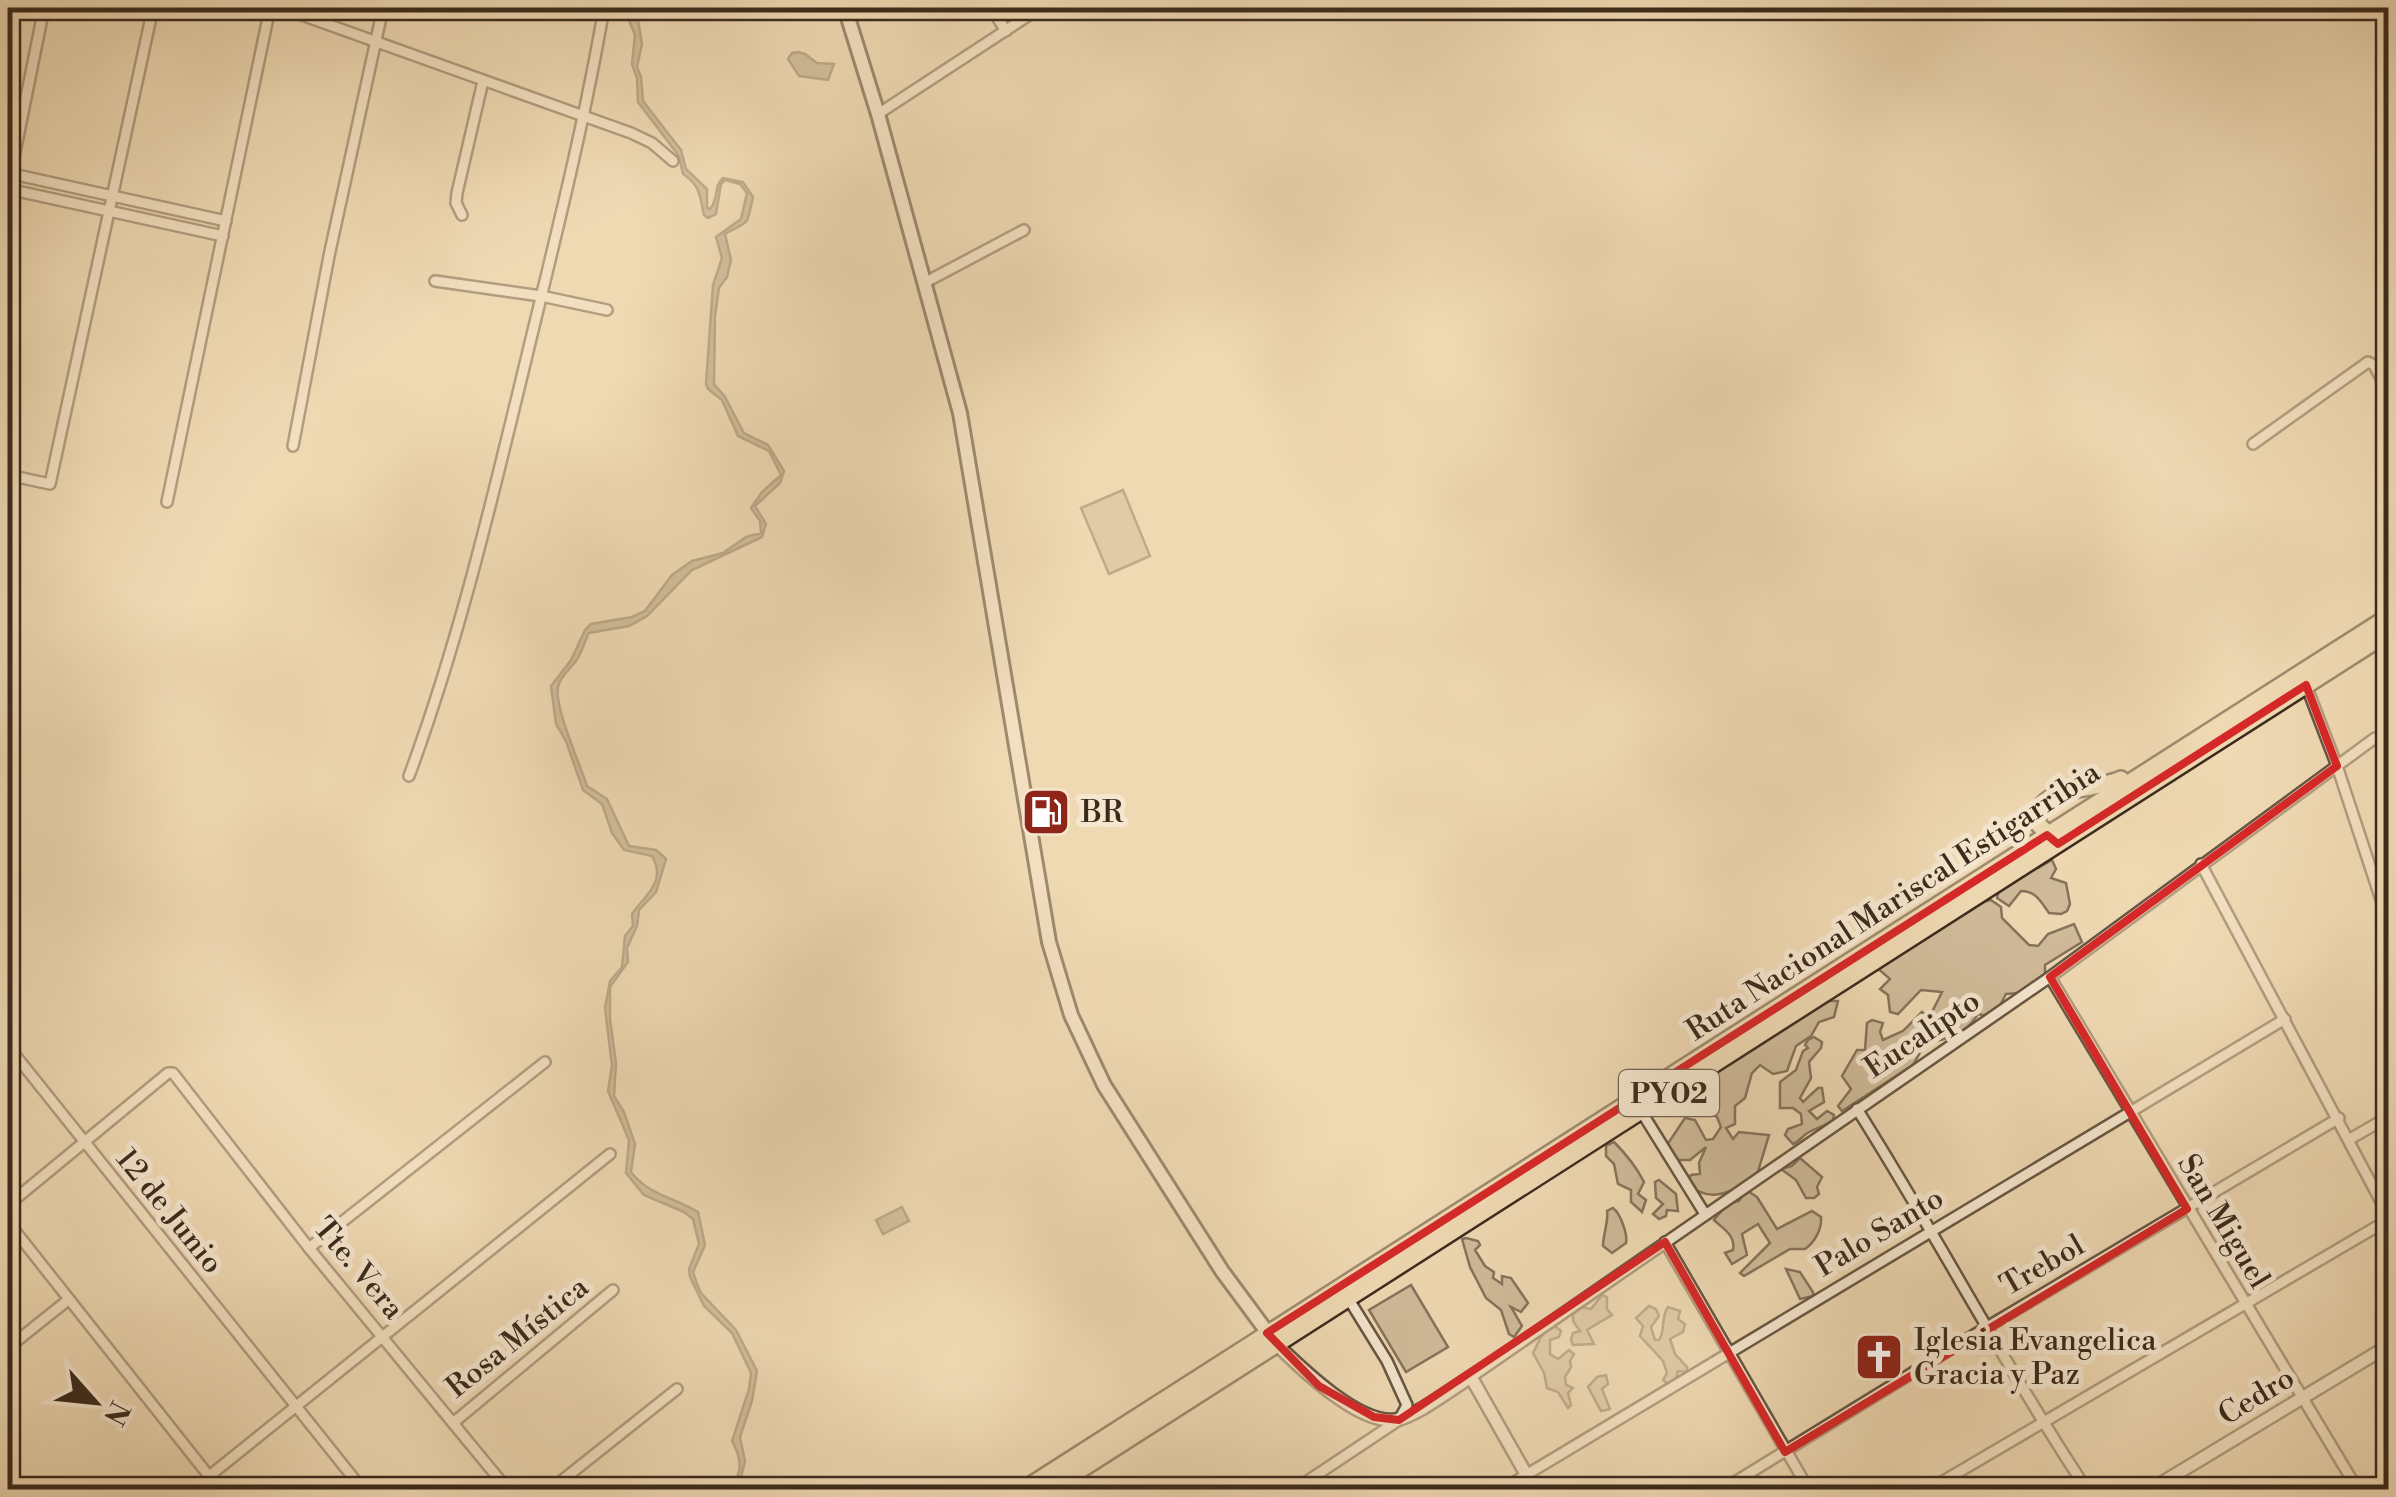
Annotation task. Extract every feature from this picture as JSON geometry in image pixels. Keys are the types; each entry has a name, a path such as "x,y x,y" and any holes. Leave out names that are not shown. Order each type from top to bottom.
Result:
{"highway":[{"name":"Ruta Nacional Mariscal Estigarribia","path":"1049,1490 1272,1339 1348,1298 1641,1111 2197,739 2388,617"},
{"name":"Ruta Nacional Mariscal Estigarribia","path":"1023,1490 1272,1339 2054,838 2388,633"},
{"path":"2054,838 2038,824 2036,816 2054,795 2109,786 2197,739"}],"main road":[{"path":"845,8 960,413 1049,942 1071,1015 1092,1061 1138,1140 1222,1271 1272,1339"}],"street":[{"path":"44,8 8,190 222,236"},
{"path":"8,475 50,484 153,8"},
{"path":"167,502 270,8"},
{"path":"282,8 631,133 652,143 672,161"},
{"path":"294,446 328,256 383,8"},
{"path":"410,776 468,596 585,117 604,8"},
{"path":"991,8 1006,31"},
{"path":"878,114 1040,8"},
{"path":"462,214 456,193 484,81"},
{"path":"9,174 226,220"},
{"path":"924,283 1024,230"},
{"path":"435,281 607,310"},
{"path":"2253,444 2368,362 2372,362 2388,392"},
{"path":"2306,684 2388,921"},
{"name":"Eucalipto","path":"1471,1377 2050,977 2375,738 2383,742 2388,756"},
{"path":"1928,1490 2388,1217 2339,1118 2201,864"},
{"name":"San Miguel","path":"2050,977 2358,1490"},
{"name":"Palo Santo","path":"1501,1490 2285,1019"},
{"name":"12 de Junio","path":"8,1046 363,1490"},
{"path":"309,1248 545,1062"},
{"name":"Tte. Vera","path":"84,1143 168,1072 176,1076 309,1248 508,1490"},
{"path":"1857,1109 2086,1490"},
{"path":"1641,1111 1705,1214"},
{"path":"2350,1139 2388,1117"},
{"name":"Trebol","path":"1722,1490 1986,1326 2339,1118"},
{"path":"8,1205 84,1143"},
{"path":"208,1477 610,1154"},
{"path":"8,1222 220,1490"},
{"path":"1665,1242 1809,1490"},
{"name":"Rosa Mística","path":"452,1423 614,1290"},
{"path":"1348,1298 1406,1397 1407,1405 1399,1420"},
{"path":"8,1348 68,1300"},
{"path":"1272,1339 1319,1386 1374,1417 1399,1420"},
{"name":"Cedro","path":"2150,1490 2388,1346"},
{"path":"1294,1490 1471,1377 1535,1490"},
{"path":"550,1490 677,1389"},
{"path":"2369,1490 2388,1478"}],"highlighted area":[{"path":"2306,685 2337,766 2050,977 2187,1209 1785,1452 1665,1242 1399,1420 1374,1417 1319,1386 1267,1333 2047,835 2058,844"}],"shaded area":[{"path":"624,8 636,8 642,44 637,67 643,101 681,150 686,169 707,189 707,208 713,205 723,178 743,182 753,197 746,222 725,234 731,260 727,277 719,288 715,316 714,384 744,433 768,445 784,471 780,483 755,506 766,524 762,537 692,570 647,616 629,626 589,633 558,687 564,721 587,786 607,799 629,846 656,850 666,859 656,892 639,910 627,948 628,962 610,987 616,1063 614,1096 635,1144 631,1172 654,1191 698,1212 705,1245 693,1272 697,1284 736,1330 757,1371 740,1437 745,1461 738,1489 730,1489 740,1466 732,1441 751,1373 732,1333 704,1306 690,1277 689,1269 699,1244 693,1219 644,1195 626,1173 629,1140 608,1091 612,1066 605,1008 610,981 622,967 625,936 633,926 632,914 656,881 656,865 652,856 624,850 612,833 602,804 583,790 556,724 551,686 591,624 645,611 672,575 692,561 723,553 746,537 761,533 760,521 751,508 781,475 769,451 738,436 722,400 706,384 713,285 722,258 716,237 741,219 747,193 740,184 725,180 716,214 708,218 704,215 698,192 683,174 679,156 638,102 632,64 635,35"},
{"path":"798,52 817,63 834,64 828,80 799,76 788,59"},
{"path":"1123,490 1150,556 1109,574 1081,508"},
{"path":"2052,860 2056,869 2051,878 2066,883 2070,904 2067,911 2049,913 2038,898 2026,891 2021,891 2009,906 1997,898 1999,889 2029,865 2038,868"},
{"path":"1991,900 2001,907 2002,918 2029,945 2038,946 2048,934 2074,924 2082,942 2045,965 2045,975 2019,993 2006,994 1998,1009 1986,1016 1978,1014 1956,1034 1926,1042 1913,1065 1842,1111 1838,1106 1851,1089 1842,1076 1857,1050 1865,1050 1867,1023 1883,1023 1883,1040 1903,1031 1922,1012 1931,1014 1942,992 1921,990 1898,1014 1890,1012 1888,995 1880,989 1890,979 1876,967 1974,904"},
{"path":"1822,1001 1838,1001 1834,1017 1819,1022 1811,1036 1796,1046 1787,1071 1773,1074 1760,1065 1752,1073 1745,1098 1735,1106 1735,1124 1726,1128 1733,1139 1739,1132 1769,1135 1756,1178 1721,1194 1695,1189 1687,1182 1691,1175 1700,1174 1699,1163 1706,1147 1690,1160 1676,1160 1667,1145 1685,1118 1695,1120 1706,1140 1713,1139 1721,1127 1717,1117 1706,1111 1688,1114 1679,1098 1722,1068 1725,1061"},
{"path":"1814,1037 1822,1042 1821,1048 1809,1062 1811,1078 1800,1098 1803,1102 1822,1088 1824,1102 1809,1111 1817,1119 1827,1111 1834,1115 1833,1120 1793,1144 1785,1135 1788,1129 1802,1124 1801,1114 1793,1108 1780,1108 1780,1082 1796,1070 1808,1048 1805,1045"},
{"path":"1614,1142 1644,1182 1638,1194 1646,1200 1642,1212 1631,1202 1631,1190 1618,1184 1614,1164 1606,1156 1606,1146"},
{"path":"1800,1158 1822,1177 1817,1187 1819,1194 1814,1198 1806,1198 1796,1180 1781,1169"},
{"path":"1659,1180 1676,1194 1678,1211 1667,1210 1666,1216 1659,1219 1653,1214 1663,1204 1656,1198 1655,1182"},
{"path":"1746,1190 1757,1197 1777,1229 1812,1211 1821,1217 1821,1222 1817,1235 1805,1249 1790,1249 1744,1276 1740,1273 1770,1243 1758,1224 1742,1234 1747,1255 1732,1264 1725,1253 1733,1250 1733,1240 1714,1220 1727,1204 1739,1201"},
{"path":"902,1207 909,1221 883,1234 876,1220"},
{"path":"1613,1208 1625,1229 1626,1243 1612,1253 1603,1246 1607,1211"},
{"path":"1462,1239 1478,1241 1480,1245 1475,1250 1494,1272 1493,1278 1502,1284 1502,1276 1511,1278 1528,1303 1521,1312 1511,1307 1522,1326 1514,1337 1509,1334 1501,1310 1486,1298 1470,1267"},
{"path":"1786,1269 1800,1272 1813,1296 1800,1299"},
{"path":"1411,1285 1448,1347 1406,1372 1369,1310"},
{"path":"1602,1295 1607,1297 1607,1309 1612,1315 1587,1330 1594,1344 1573,1345 1573,1333 1580,1331 1573,1314 1581,1307 1591,1309"},
{"path":"1649,1306 1659,1316 1651,1327 1655,1340 1661,1336 1668,1307 1680,1311 1678,1319 1685,1324 1683,1332 1670,1339 1687,1372 1678,1371 1676,1379 1668,1384 1663,1380 1667,1373 1663,1361 1640,1336 1643,1326 1636,1318"},
{"path":"1555,1326 1561,1331 1559,1337 1550,1340 1550,1354 1558,1359 1569,1350 1574,1354 1565,1377 1566,1385 1573,1388 1568,1393 1568,1408 1558,1392 1547,1388 1533,1353 1543,1333"},
{"path":"1606,1375 1608,1384 1602,1389 1610,1409 1601,1411 1588,1387 1597,1377"}],"place":[{"name":"BR","path":"1046,812"},
{"name":"Iglesia Evangelica Gracia y Paz","path":"1879,1357"}]}
